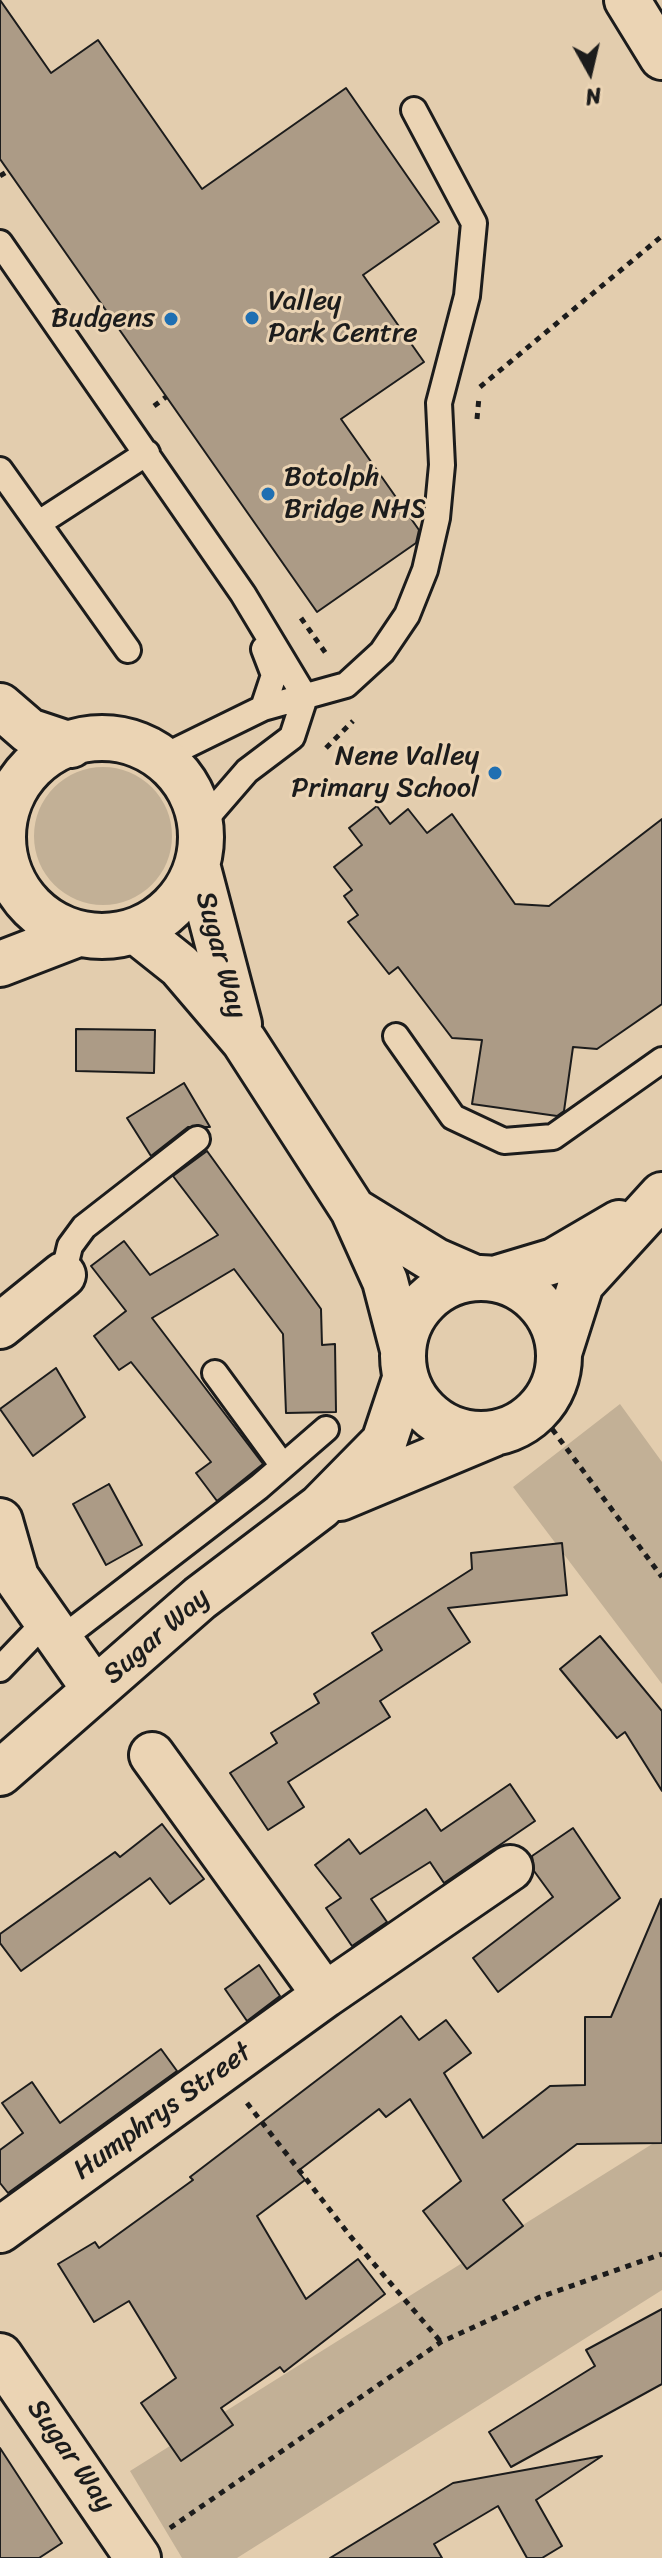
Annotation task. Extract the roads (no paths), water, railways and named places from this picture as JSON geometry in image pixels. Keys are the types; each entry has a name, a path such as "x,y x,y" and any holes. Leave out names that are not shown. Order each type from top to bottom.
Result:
{"street":[{"path":"627,0 662,57"},
{"path":"0,706 29,731 71,745"},
{"path":"107,736 136,742 163,757 181,775 195,797 202,823 198,868 184,895 162,917 136,931 107,937 78,934 52,923 29,905 13,883 1,846 5,810 20,779 45,755 107,736"},
{"name":"Sugar Way","path":"198,868 244,1041"},
{"name":"Sugar Way","path":"0,1773 200,1598 320,1507 384,1442 404,1364 385,1281 353,1210 244,1041 180,966 136,931"},
{"path":"0,964 78,934"},
{"path":"657,1200 581,1284 550,1393 538,1410 517,1425 493,1434 471,1434 432,1418 417,1401 404,1364 407,1328 434,1294 453,1283 485,1279 554,1261 657,1200"},
{"name":"Sugar Way","path":"353,1210 436,1261 485,1279"},
{"path":"0,1326 63,1275"},
{"path":"485,1279 512,1284 531,1296 546,1313 559,1353"},
{"name":"Sugar Way","path":"320,1507 493,1434"},
{"path":"0,1521 16,1577 95,1690"},
{"path":"152,1755 325,1995"},
{"name":"Humphrys Street","path":"0,2230 325,1995 510,1868"},
{"name":"Sugar Way","path":"0,2356 136,2555"}],"lane":[{"path":"163,757 263,708 346,685 382,652 407,615 425,570 437,518 442,465 439,403 467,296 474,223 414,110"},
{"path":"0,243 243,594 305,697 292,737 247,771 202,823"},
{"path":"39,523 147,453"},
{"path":"0,470 128,650"},
{"path":"243,594 274,675 263,708"},
{"path":"396,1036 453,1117 504,1141 553,1137 662,1060"},
{"path":"63,1275 70,1246 84,1227 197,1139"},
{"path":"215,1373 283,1466"},
{"path":"0,1669 283,1466 326,1429"}],"place":[{"name":"Valley Park Centre","path":"252,318"},
{"name":"Budgens","path":"171,319"},
{"name":"Botolph Bridge NHS","path":"268,494"},
{"name":"Nene Valley Primary School","path":"495,773"}]}
